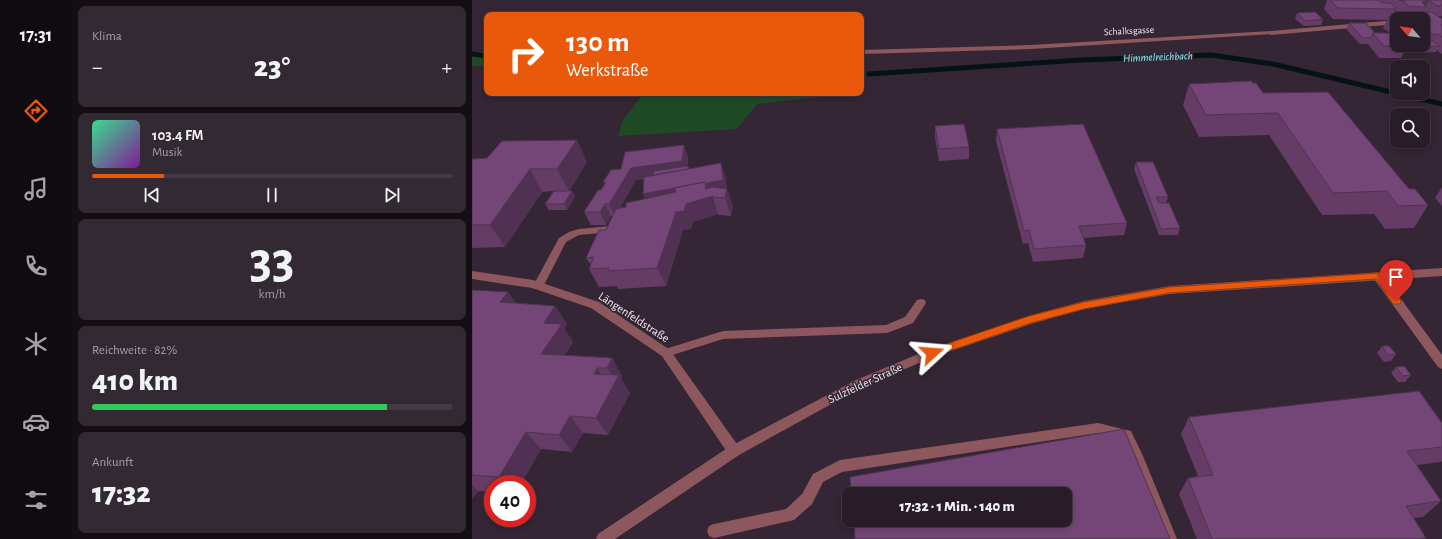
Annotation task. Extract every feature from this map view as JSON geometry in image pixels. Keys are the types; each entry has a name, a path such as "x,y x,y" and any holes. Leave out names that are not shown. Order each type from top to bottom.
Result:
{"street":[{"name":"Schalksgasse","path":"864,52 1031,48 1271,33 1390,23"},
{"path":"538,286 562,240 568,235 580,231 610,230 617,220"},
{"name":"Sulzfelder Straße","path":"603,539 734,451 860,383 932,353 1029,320 1070,309 1170,290 1442,272"},
{"name":"Längenfeldstraße","path":"472,275 538,286 595,304 666,353 734,451"},
{"path":"1378,276 1442,364"},
{"path":"666,353 723,335 887,329 909,320 921,303"},
{"path":"714,531 789,515 807,499 818,478 840,466 1098,428 1127,435 1137,456 1170,539"}],"green space":[{"path":"472,52 484,52 484,66 472,66"},
{"path":"642,96 827,96 757,104 737,129 618,136 623,120"}],"building":[{"path":"1330,0 1378,0 1381,3 1390,3 1396,9 1338,8"},
{"path":"1399,0 1429,0 1422,2 1426,7 1408,6 1404,1"},
{"path":"1429,0 1442,0 1442,5 1438,6"},
{"path":"1315,12 1323,19 1306,21 1297,13"},
{"path":"1430,12 1442,19 1442,37 1439,34 1430,35"},
{"path":"1349,23 1366,23 1375,33 1373,33 1371,38 1363,38"},
{"path":"1373,33 1390,33 1390,46 1384,46"},
{"path":"1430,40 1431,40 1440,46 1430,46"},
{"path":"1251,81 1256,83 1263,93 1328,92 1409,189 1415,189 1428,205 1398,206 1387,191 1333,193 1278,113 1206,115 1189,84"},
{"path":"964,124 969,147 939,149 935,126"},
{"path":"1083,124 1127,223 1079,226 1086,245 1034,249 1029,230 1024,231 997,129"},
{"path":"577,140 557,169 530,169 490,225 472,225 472,159 487,158 502,141"},
{"path":"684,145 682,161 631,168 609,204 605,204 600,212 584,212 598,190 601,190 606,182 603,182 611,170 621,169 625,152"},
{"path":"1136,162 1153,162 1168,197 1156,197 1159,203 1169,203 1180,228 1161,229"},
{"path":"721,163 723,180 707,183 707,188 705,182 643,194 644,177"},
{"path":"688,166 688,169 653,175 654,171"},
{"path":"705,182 706,189 712,187 727,189 725,198 713,196 686,204 684,211 676,212 657,268 608,271 609,268 589,269 594,257 586,258 599,230 606,230 616,209 626,207 626,203 676,192 675,188"},
{"path":"554,191 572,191 564,204 545,204"},
{"path":"472,290 508,292 500,302 555,306 544,323 562,324 541,354 612,358 607,368 597,368 594,374 619,375 596,418 570,416 559,435 526,432 500,475 472,475"},
{"path":"1382,346 1389,346 1396,354 1388,355"},
{"path":"1404,366 1411,375 1403,376 1396,367"},
{"path":"1419,391 1442,423 1442,447 1407,451 1441,501 1406,506 1426,538 1212,539 1188,478 1213,475 1189,417"},
{"path":"1124,429 1170,539 855,539 854,527 1072,527 1072,487 851,487 850,477"}],"waterway":[{"name":"Himmelreichbach","path":"472,54 484,56"},
{"name":"Himmelreichbach","path":"869,74 1081,60 1211,55 1273,64 1442,104"}],"route":[{"path":"932,353 1029,320 1084,305 1170,290 1378,276 1396,301"}]}
